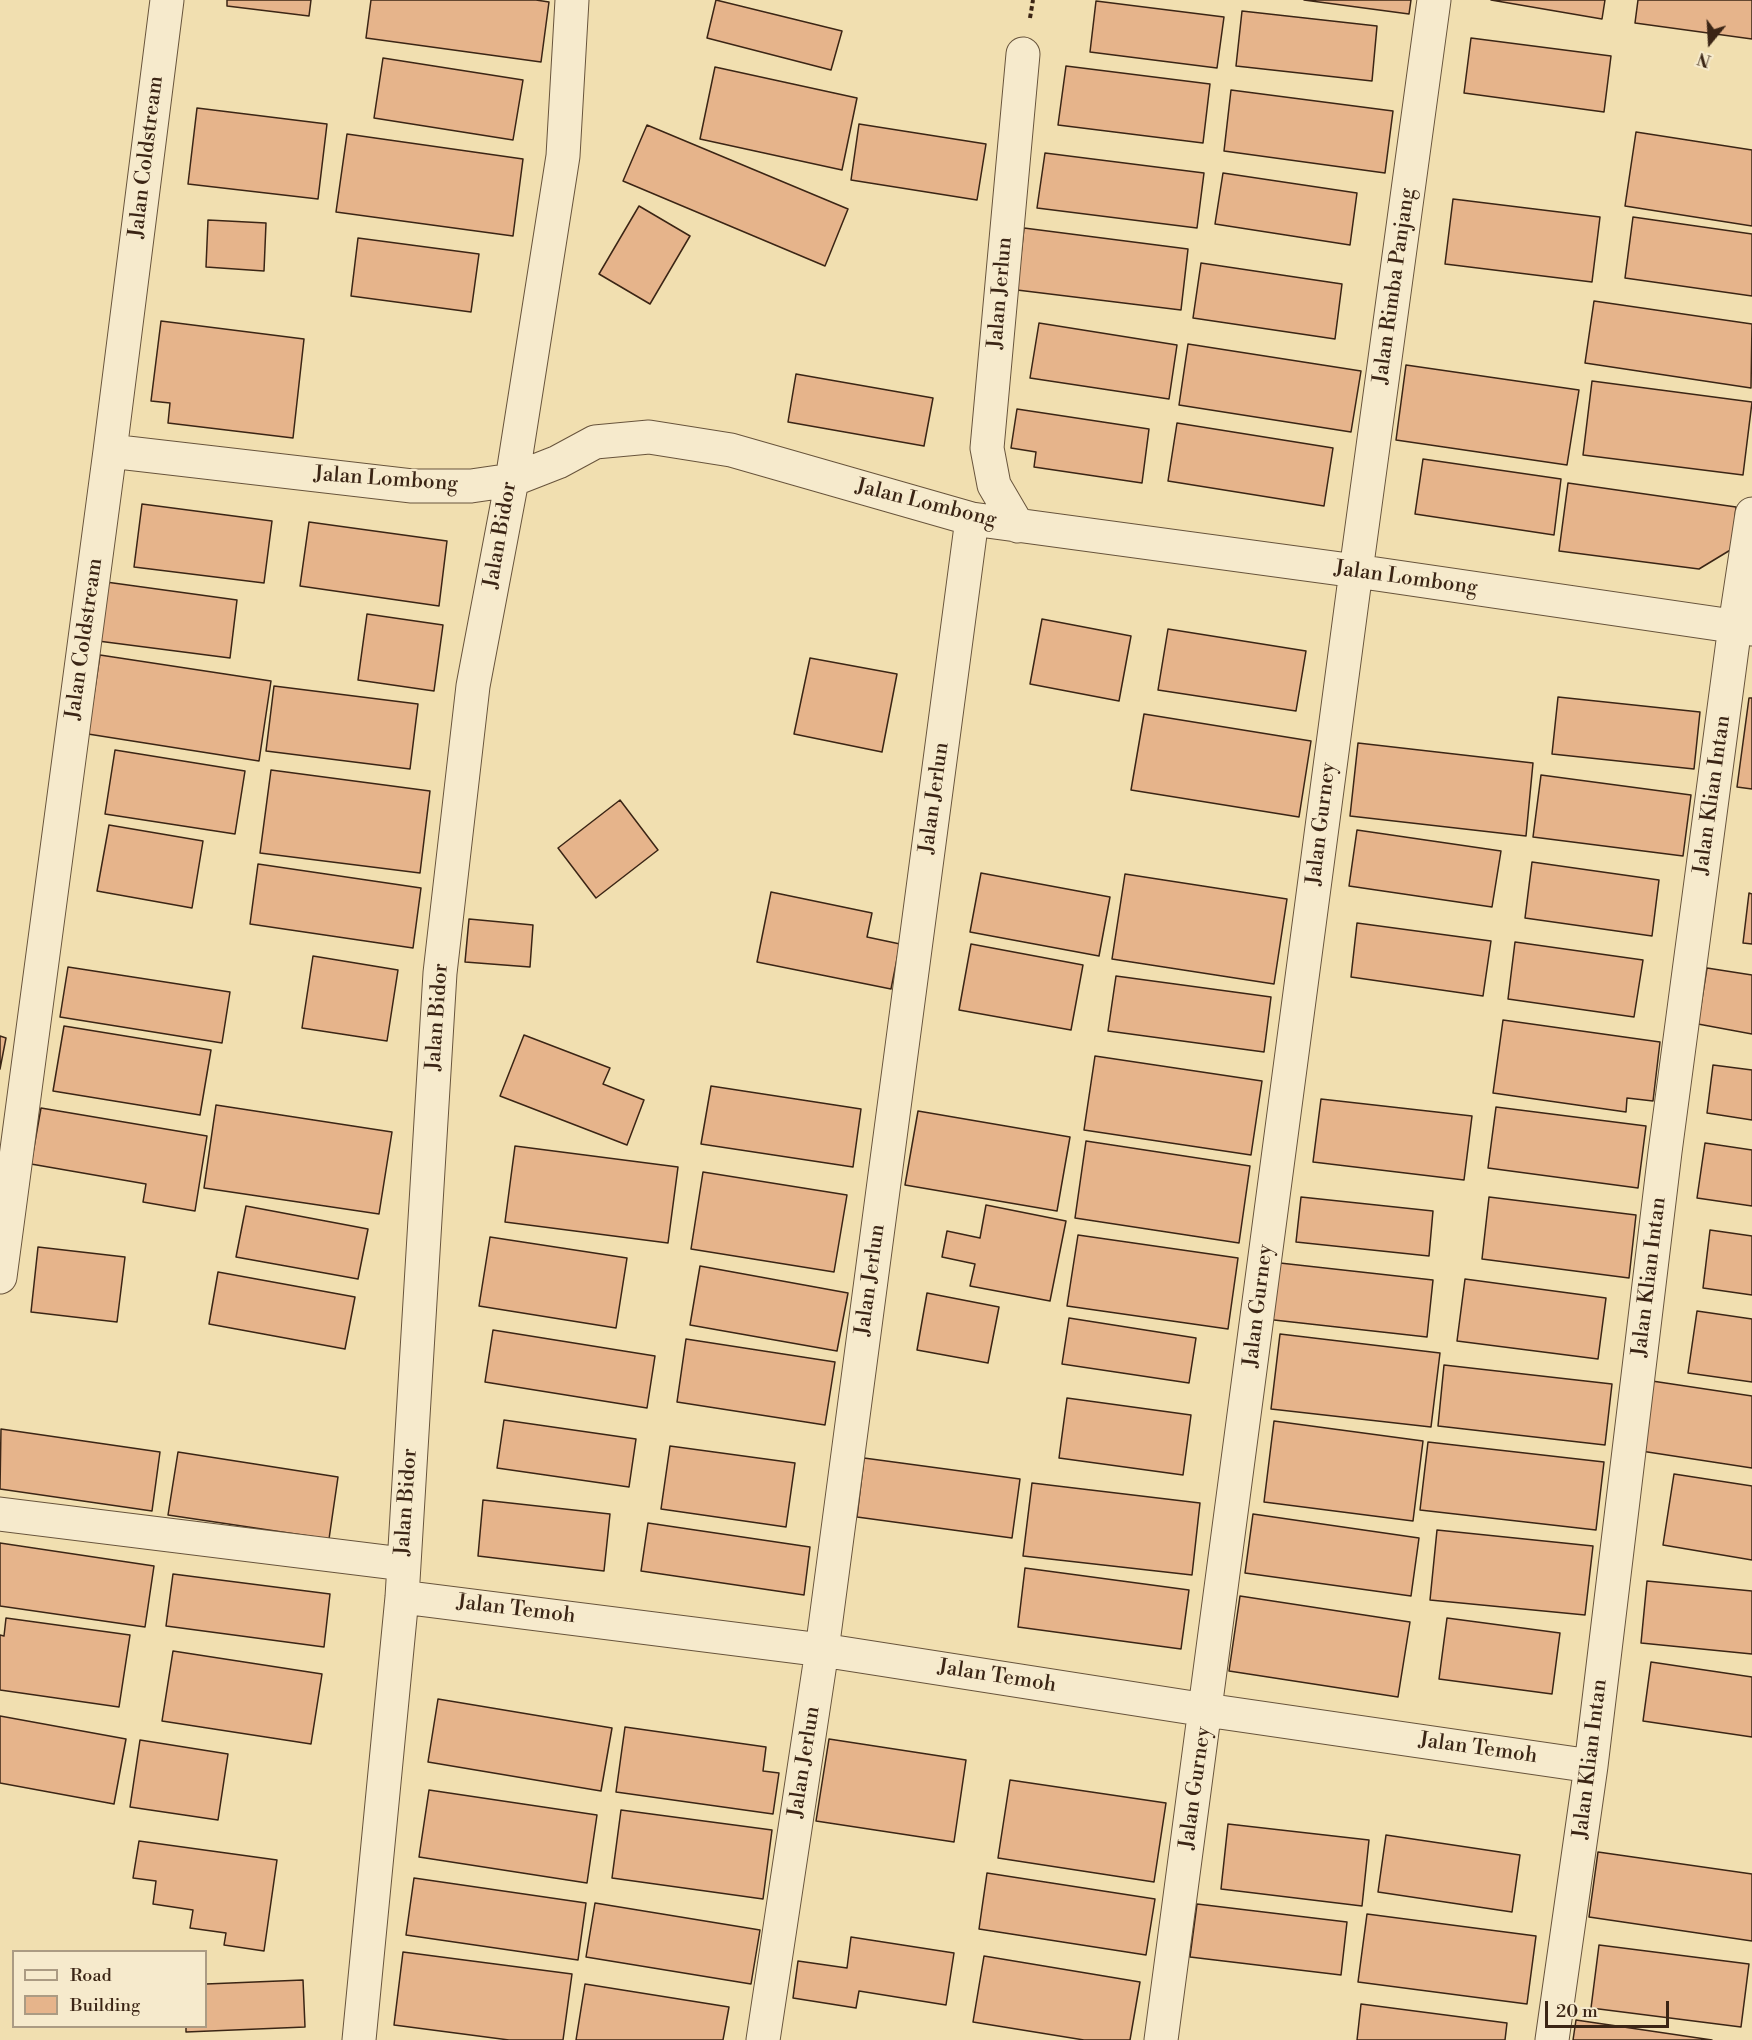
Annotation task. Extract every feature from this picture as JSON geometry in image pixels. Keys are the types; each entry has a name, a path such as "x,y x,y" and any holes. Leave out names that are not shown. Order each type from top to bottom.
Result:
{"street":[{"name":"Jalan Coldstream","path":"0,1277 110,451 167,0"},
{"name":"Jalan Bidor","path":"359,2040 402,1597 440,973 473,686 512,480 563,156 572,0"},
{"name":"Jalan Rimba Panjang","path":"1356,571 1434,0"},
{"name":"Jalan Jerlun","path":"1018,526 994,485 987,448 1023,54"},
{"name":"Jalan Lombong","path":"110,451 412,486 471,486 512,480 558,462 595,442 649,437 730,450 972,519 1356,571 1744,628"},
{"name":"Jalan Klian Intan","path":"1552,2040 1591,1766 1665,1152 1744,628 1752,514"},
{"name":"Jalan Jerlun","path":"763,2040 822,1650 972,519"},
{"name":"Jalan Gurney","path":"1161,2040 1356,571"},
{"path":"0,1514 403,1564"},
{"name":"Jalan Temoh","path":"402,1597 822,1650 1206,1710 1591,1766"}],"building":[{"path":"227,0 311,0 309,16 227,6"},
{"path":"371,0 536,0 549,2 541,62 366,38"},
{"path":"716,0 842,31 831,70 707,38"},
{"path":"1304,0 1411,0 1409,14"},
{"path":"1491,0 1605,0 1602,19"},
{"path":"1638,0 1752,0 1752,39 1635,23"},
{"path":"1096,1 1224,17 1217,68 1090,52"},
{"path":"1242,11 1377,26 1372,81 1236,66"},
{"path":"1471,38 1611,56 1604,112 1464,93"},
{"path":"383,58 523,80 513,140 374,118"},
{"path":"1066,66 1210,84 1203,143 1058,125"},
{"path":"715,67 857,98 842,170 700,139"},
{"path":"1231,90 1393,111 1385,173 1224,151"},
{"path":"197,108 327,124 318,199 188,184"},
{"path":"859,124 986,144 977,200 851,180"},
{"path":"647,125 848,209 825,266 623,181"},
{"path":"1636,132 1752,150 1752,226 1625,206"},
{"path":"347,134 523,159 513,236 336,212"},
{"path":"1045,153 1204,173 1197,228 1037,208"},
{"path":"1223,173 1357,193 1350,245 1215,224"},
{"path":"1453,199 1600,217 1592,282 1445,264"},
{"path":"639,206 690,236 650,304 599,274"},
{"path":"1633,217 1752,234 1752,296 1625,278"},
{"path":"208,220 266,223 264,271 206,267"},
{"path":"1024,228 1188,249 1181,310 1017,290"},
{"path":"358,238 479,254 471,312 351,296"},
{"path":"1201,263 1342,284 1335,339 1193,318"},
{"path":"1594,301 1752,324 1751,388 1585,363"},
{"path":"161,321 304,339 293,438 168,423 170,403 151,401"},
{"path":"1039,323 1177,345 1169,399 1030,378"},
{"path":"1188,344 1361,371 1351,432 1179,405"},
{"path":"1406,365 1579,390 1567,465 1396,440"},
{"path":"796,374 933,398 924,446 788,422"},
{"path":"1592,381 1752,402 1743,475 1583,455"},
{"path":"1017,409 1149,429 1142,483 1034,467 1036,452 1011,448"},
{"path":"1177,423 1333,448 1324,506 1168,481"},
{"path":"1423,459 1561,479 1554,535 1415,514"},
{"path":"1568,483 1736,507 1732,549 1699,569 1559,551"},
{"path":"142,504 272,521 264,583 134,567"},
{"path":"309,522 447,541 439,606 300,586"},
{"path":"106,582 237,600 230,658 98,641"},
{"path":"367,614 443,625 434,691 358,680"},
{"path":"1042,619 1131,636 1119,701 1030,684"},
{"path":"1168,629 1306,651 1296,711 1158,690"},
{"path":"100,655 271,681 259,761 88,734"},
{"path":"810,658 897,674 882,752 794,734"},
{"path":"274,686 418,704 410,769 266,751"},
{"path":"1558,697 1700,712 1694,769 1552,754"},
{"path":"1749,698 1752,698 1752,789 1737,787"},
{"path":"1144,714 1311,741 1299,817 1131,790"},
{"path":"1358,743 1533,763 1526,836 1350,816"},
{"path":"115,750 245,771 235,834 105,814"},
{"path":"271,770 430,791 420,873 260,853"},
{"path":"1541,775 1691,795 1683,856 1533,837"},
{"path":"620,800 658,850 596,898 558,848"},
{"path":"109,825 203,841 192,908 97,891"},
{"path":"1357,830 1501,851 1492,907 1349,886"},
{"path":"1532,862 1659,880 1652,936 1525,918"},
{"path":"258,864 421,888 413,948 250,924"},
{"path":"981,873 1110,897 1099,956 970,932"},
{"path":"1125,874 1287,899 1274,984 1112,959"},
{"path":"771,892 872,913 867,937 900,944 891,989 757,962"},
{"path":"1749,893 1752,894 1752,944 1743,943"},
{"path":"469,919 533,925 530,967 465,962"},
{"path":"1357,923 1491,941 1483,996 1351,977"},
{"path":"1515,942 1643,960 1634,1017 1508,999"},
{"path":"971,944 1083,965 1071,1030 959,1010"},
{"path":"313,956 398,970 387,1041 302,1028"},
{"path":"68,967 230,992 222,1043 60,1017"},
{"path":"1707,968 1752,975 1752,1034 1698,1024"},
{"path":"1116,976 1271,997 1264,1052 1108,1031"},
{"path":"1503,1020 1660,1042 1653,1101 1627,1098 1626,1112 1493,1093"},
{"path":"64,1026 211,1050 200,1115 53,1091"},
{"path":"524,1035 610,1068 603,1084 644,1100 627,1145 500,1096"},
{"path":"0,1036 6,1038 0,1069"},
{"path":"1095,1056 1262,1081 1251,1155 1084,1130"},
{"path":"1713,1065 1752,1070 1752,1120 1707,1113"},
{"path":"711,1086 861,1109 853,1167 701,1144"},
{"path":"1321,1099 1472,1116 1464,1180 1313,1162"},
{"path":"216,1105 392,1132 379,1214 204,1188"},
{"path":"1496,1107 1646,1126 1638,1188 1488,1168"},
{"path":"41,1108 207,1136 195,1211 143,1202 146,1184 31,1164"},
{"path":"918,1111 1070,1137 1057,1211 905,1185"},
{"path":"1086,1141 1250,1166 1239,1243 1075,1218"},
{"path":"1705,1143 1752,1150 1752,1206 1697,1198"},
{"path":"515,1146 678,1167 668,1243 505,1222"},
{"path":"703,1172 847,1195 834,1272 691,1249"},
{"path":"1301,1197 1433,1211 1429,1256 1296,1242"},
{"path":"1489,1197 1636,1215 1629,1278 1482,1259"},
{"path":"986,1205 1066,1221 1050,1301 970,1286 975,1264 942,1257 947,1231 980,1238"},
{"path":"246,1206 368,1229 358,1279 236,1257"},
{"path":"1710,1230 1752,1236 1752,1295 1703,1288"},
{"path":"1078,1235 1238,1258 1228,1329 1067,1306"},
{"path":"490,1237 627,1258 616,1328 479,1306"},
{"path":"38,1247 125,1257 117,1322 31,1312"},
{"path":"1271,1262 1433,1280 1427,1337 1265,1319"},
{"path":"700,1266 848,1293 837,1351 690,1325"},
{"path":"218,1272 355,1297 345,1349 209,1324"},
{"path":"1465,1279 1606,1298 1598,1359 1457,1341"},
{"path":"927,1293 999,1307 988,1363 917,1350"},
{"path":"1697,1311 1752,1319 1752,1382 1688,1373"},
{"path":"1069,1318 1196,1338 1189,1383 1062,1364"},
{"path":"493,1330 655,1356 647,1408 485,1382"},
{"path":"1280,1334 1440,1353 1431,1427 1271,1409"},
{"path":"686,1339 835,1362 825,1425 677,1402"},
{"path":"1444,1365 1612,1384 1605,1445 1438,1426"},
{"path":"1652,1381 1752,1396 1752,1468 1641,1451"},
{"path":"1067,1398 1191,1415 1183,1475 1059,1458"},
{"path":"504,1420 636,1439 629,1487 497,1468"},
{"path":"1274,1421 1423,1441 1413,1521 1264,1502"},
{"path":"1,1429 160,1452 152,1511 0,1489"},
{"path":"1428,1442 1604,1462 1596,1530 1420,1510"},
{"path":"670,1446 795,1463 786,1527 661,1509"},
{"path":"178,1452 338,1477 329,1539 168,1515"},
{"path":"864,1458 1020,1479 1012,1538 857,1517"},
{"path":"1674,1474 1752,1486 1752,1560 1663,1545"},
{"path":"1032,1483 1200,1503 1192,1575 1023,1556"},
{"path":"483,1500 610,1514 604,1571 478,1556"},
{"path":"1253,1514 1419,1538 1411,1596 1245,1573"},
{"path":"648,1523 810,1547 804,1595 641,1571"},
{"path":"1437,1530 1593,1546 1585,1615 1430,1600"},
{"path":"0,1543 154,1566 145,1627 0,1606"},
{"path":"1025,1568 1189,1590 1181,1649 1018,1627"},
{"path":"173,1574 330,1594 324,1647 166,1626"},
{"path":"1647,1581 1752,1591 1752,1654 1641,1643"},
{"path":"1240,1596 1410,1622 1398,1697 1229,1671"},
{"path":"6,1618 130,1635 119,1707 0,1690 0,1635 4,1636"},
{"path":"1447,1618 1560,1633 1552,1694 1439,1679"},
{"path":"173,1651 322,1674 311,1744 162,1721"},
{"path":"1651,1662 1752,1677 1752,1737 1643,1721"},
{"path":"438,1699 612,1728 601,1791 428,1762"},
{"path":"0,1716 126,1739 114,1804 0,1783"},
{"path":"625,1727 766,1747 763,1771 779,1773 773,1814 616,1792"},
{"path":"829,1739 966,1760 954,1842 816,1821"},
{"path":"140,1740 228,1754 218,1820 130,1807"},
{"path":"1010,1780 1166,1803 1154,1882 998,1858"},
{"path":"429,1790 597,1815 587,1883 419,1857"},
{"path":"621,1810 772,1830 763,1899 612,1878"},
{"path":"1228,1824 1369,1840 1362,1906 1221,1889"},
{"path":"1386,1835 1520,1855 1512,1912 1378,1892"},
{"path":"139,1841 277,1860 264,1951 224,1945 226,1933 190,1928 193,1910 153,1904 156,1881 133,1878"},
{"path":"1598,1852 1752,1874 1752,1941 1589,1917"},
{"path":"987,1873 1155,1899 1146,1955 979,1929"},
{"path":"414,1878 586,1903 578,1960 406,1935"},
{"path":"595,1903 760,1930 751,1984 586,1957"},
{"path":"1197,1904 1347,1922 1341,1975 1190,1957"},
{"path":"1367,1914 1536,1936 1527,2004 1358,1982"},
{"path":"851,1937 954,1953 946,2005 859,1991 856,2008 793,1998 798,1961 847,1968"},
{"path":"1599,1945 1749,1964 1741,2027 1591,2008"},
{"path":"403,1952 572,1974 563,2040 509,2040 394,2025"},
{"path":"984,1956 1140,1982 1130,2040 1084,2040 973,2022"},
{"path":"303,1980 305,2027 186,2032 186,2028 207,2028 207,1984"},
{"path":"585,1984 729,2007 723,2040 576,2040"},
{"path":"1361,2004 1507,2023 1505,2040 1357,2040"},
{"path":"1576,2020 1712,2040 1573,2040"}]}
